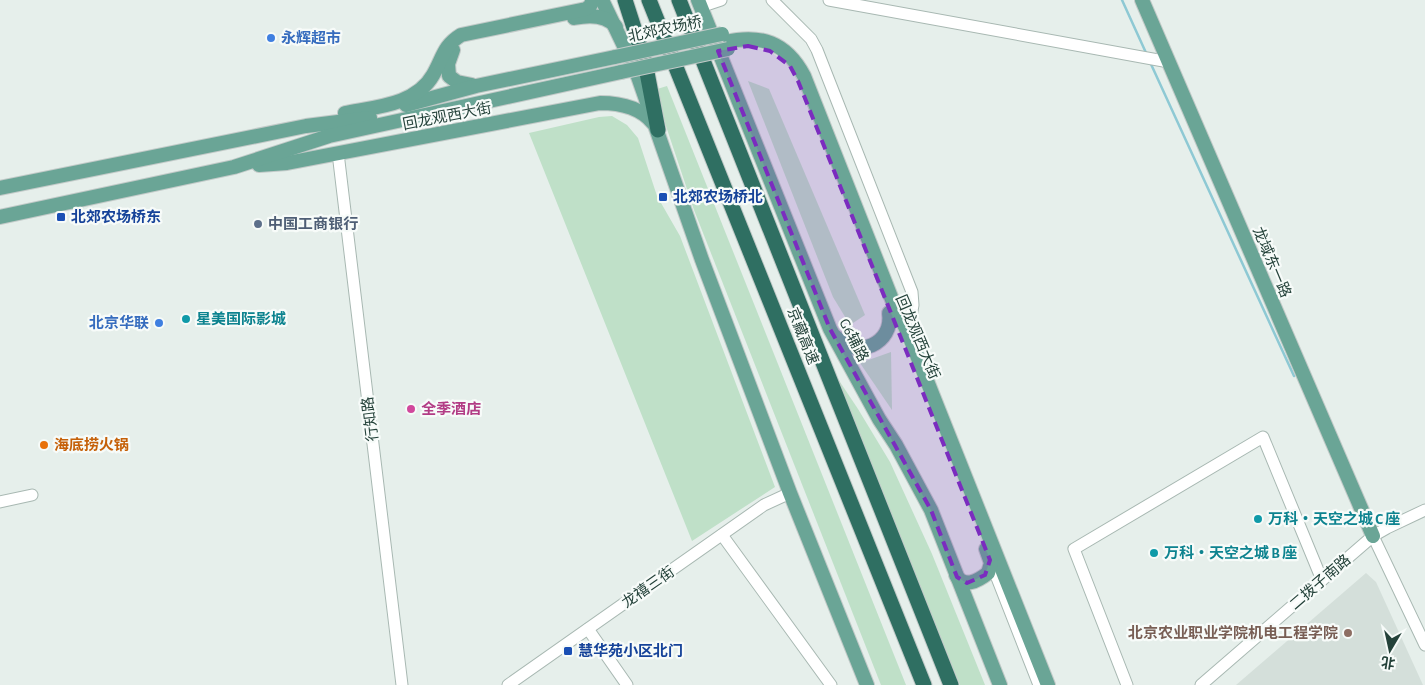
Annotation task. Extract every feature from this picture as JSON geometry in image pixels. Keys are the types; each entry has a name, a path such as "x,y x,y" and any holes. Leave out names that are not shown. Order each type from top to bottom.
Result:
{"highway":[{"path":"625,0 645,62 658,130"},
{"name":"京藏高速","path":"649,0 924,685"},
{"name":"京藏高速","path":"679,0 951,685"}],"main road":[{"path":"306,126 344,114 397,102 420,91 429,81 448,44 461,35 584,9 590,6 593,0"},
{"path":"602,0 636,71 702,260 790,493 867,685"},
{"name":"龙域东一路","path":"1142,0 1372,536"},
{"name":"G6辅路","path":"699,3 830,329 870,404 896,445 931,510 1000,685"},
{"path":"476,86 457,82 448,73 450,55 456,46 465,41 586,16 608,20 618,30"},
{"name":"回龙观西大街","path":"725,42 749,39 772,43 785,50 799,67 893,302 908,333 1048,685"},
{"path":"618,64 725,42"},
{"name":"回龙观西大街","path":"725,42 770,51 784,60 794,73 990,560"},
{"name":"回龙观西大街","path":"322,123 369,118 618,64"},
{"name":"回龙观西大街","path":"0,188 381,111 476,86 618,64"},
{"name":"回龙观西大街","path":"0,217 234,167 329,136 618,64"},
{"name":"回龙观西大街","path":"234,167 287,163 600,103 618,104 641,111 650,118 658,130"},
{"path":"830,329 835,334 848,340 869,339 878,332 884,323 887,307"},
{"path":"956,575 963,582 975,581 988,574 990,560"}],"street":[{"path":"699,3 721,0"},
{"name":"回龙观西大街","path":"772,0 811,39 817,50 912,292 913,304 908,333"},
{"path":"829,0 1169,62"},
{"name":"行知路","path":"338,153 402,685"},
{"path":"1127,685 1074,549 1262,437 1322,580"},
{"name":"龙禧三街","path":"508,685 770,501 790,493"},
{"path":"0,502 32,495"},
{"name":"二拨子南路","path":"1201,685 1372,536 1425,510"},
{"path":"722,535 831,685"},
{"path":"1372,536 1425,645"},
{"name":"回龙观西大街","path":"990,560 1040,685"},
{"path":"588,629 627,685"}],"highlighted area":[{"path":"748,46 770,51 790,66 798,81 990,560 985,575 967,583 957,577 931,510 830,329 718,51"}],"shaded area":[{"name":"北京农业职业学院机电工程学院","path":"1366,573 1376,582 1423,685 1236,685"}],"green space":[{"path":"748,81 769,89 865,315 850,325 833,297"},
{"path":"667,86 906,685 881,685 694,210 654,90"},
{"path":"612,116 627,125 638,138 657,196 680,236 775,487 692,541 529,133 599,117"},
{"path":"891,352 892,410 860,363"},
{"path":"832,370 890,462 932,554 985,685 960,685"}],"waterway":[{"path":"1122,0 1147,55"},
{"path":"1150,62 1294,376"}],"place":[{"name":"永辉超市","path":"271,38"},
{"name":"北郊农场桥北","path":"663,197"},
{"name":"北郊农场桥东","path":"61,217"},
{"name":"中国工商银行","path":"258,224"},
{"name":"星美国际影城","path":"186,319"},
{"name":"北京华联","path":"159,323"},
{"name":"全季酒店","path":"411,409"},
{"name":"海底捞火锅","path":"44,445"},
{"name":"万科・天空之城 C 座","path":"1258,519"},
{"name":"万科・天空之城 B 座","path":"1154,553"},
{"name":"北京农业职业学院机电工程学院","path":"1348,633"},
{"name":"慧华苑小区北门","path":"568,651"}]}
